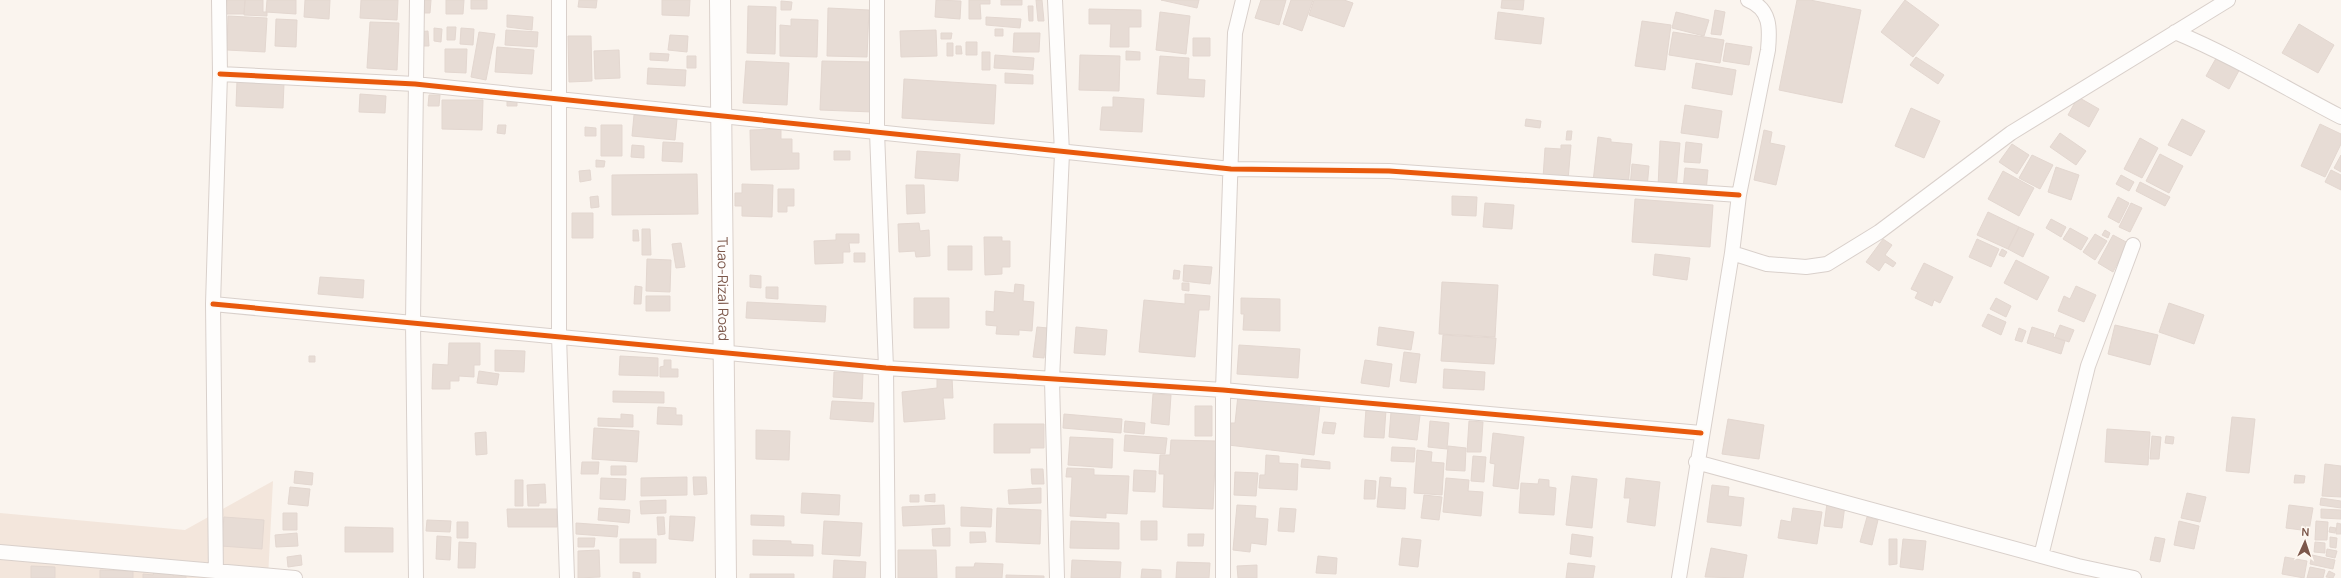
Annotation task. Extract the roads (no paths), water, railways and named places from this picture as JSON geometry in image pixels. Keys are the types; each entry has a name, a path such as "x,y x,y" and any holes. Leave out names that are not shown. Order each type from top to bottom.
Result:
{"main road":[{"name":"Tuao-Rizal Road","path":"720,0 720,116 726,578"}],"street":[{"path":"216,575 213,304 220,74 219,0"},
{"path":"416,578 413,322 417,0"},
{"path":"559,0 559,336 567,578"},
{"path":"877,0 877,132 886,368 888,578"},
{"path":"1055,0 1062,153 1052,380 1057,578"},
{"path":"1223,578 1223,390 1235,33 1243,0"},
{"path":"1679,578 1696,462 1732,253 1739,195 1768,50 1770,26 1768,17 1761,7 1748,0"},
{"path":"1732,253 1767,264 1806,267 1827,264 1879,232 2011,133 2228,0"},
{"path":"2175,32 2248,65 2273,82 2341,117"},
{"path":"220,74 415,84 559,101 720,116 1062,153 1231,169 1389,171 1739,195"},
{"path":"2041,556 2088,366 2133,245"},
{"path":"213,304 886,368 1223,390 1702,434"},
{"path":"1696,462 2041,556 2075,572 2134,578"},
{"path":"0,552 216,575 295,578"}]}
